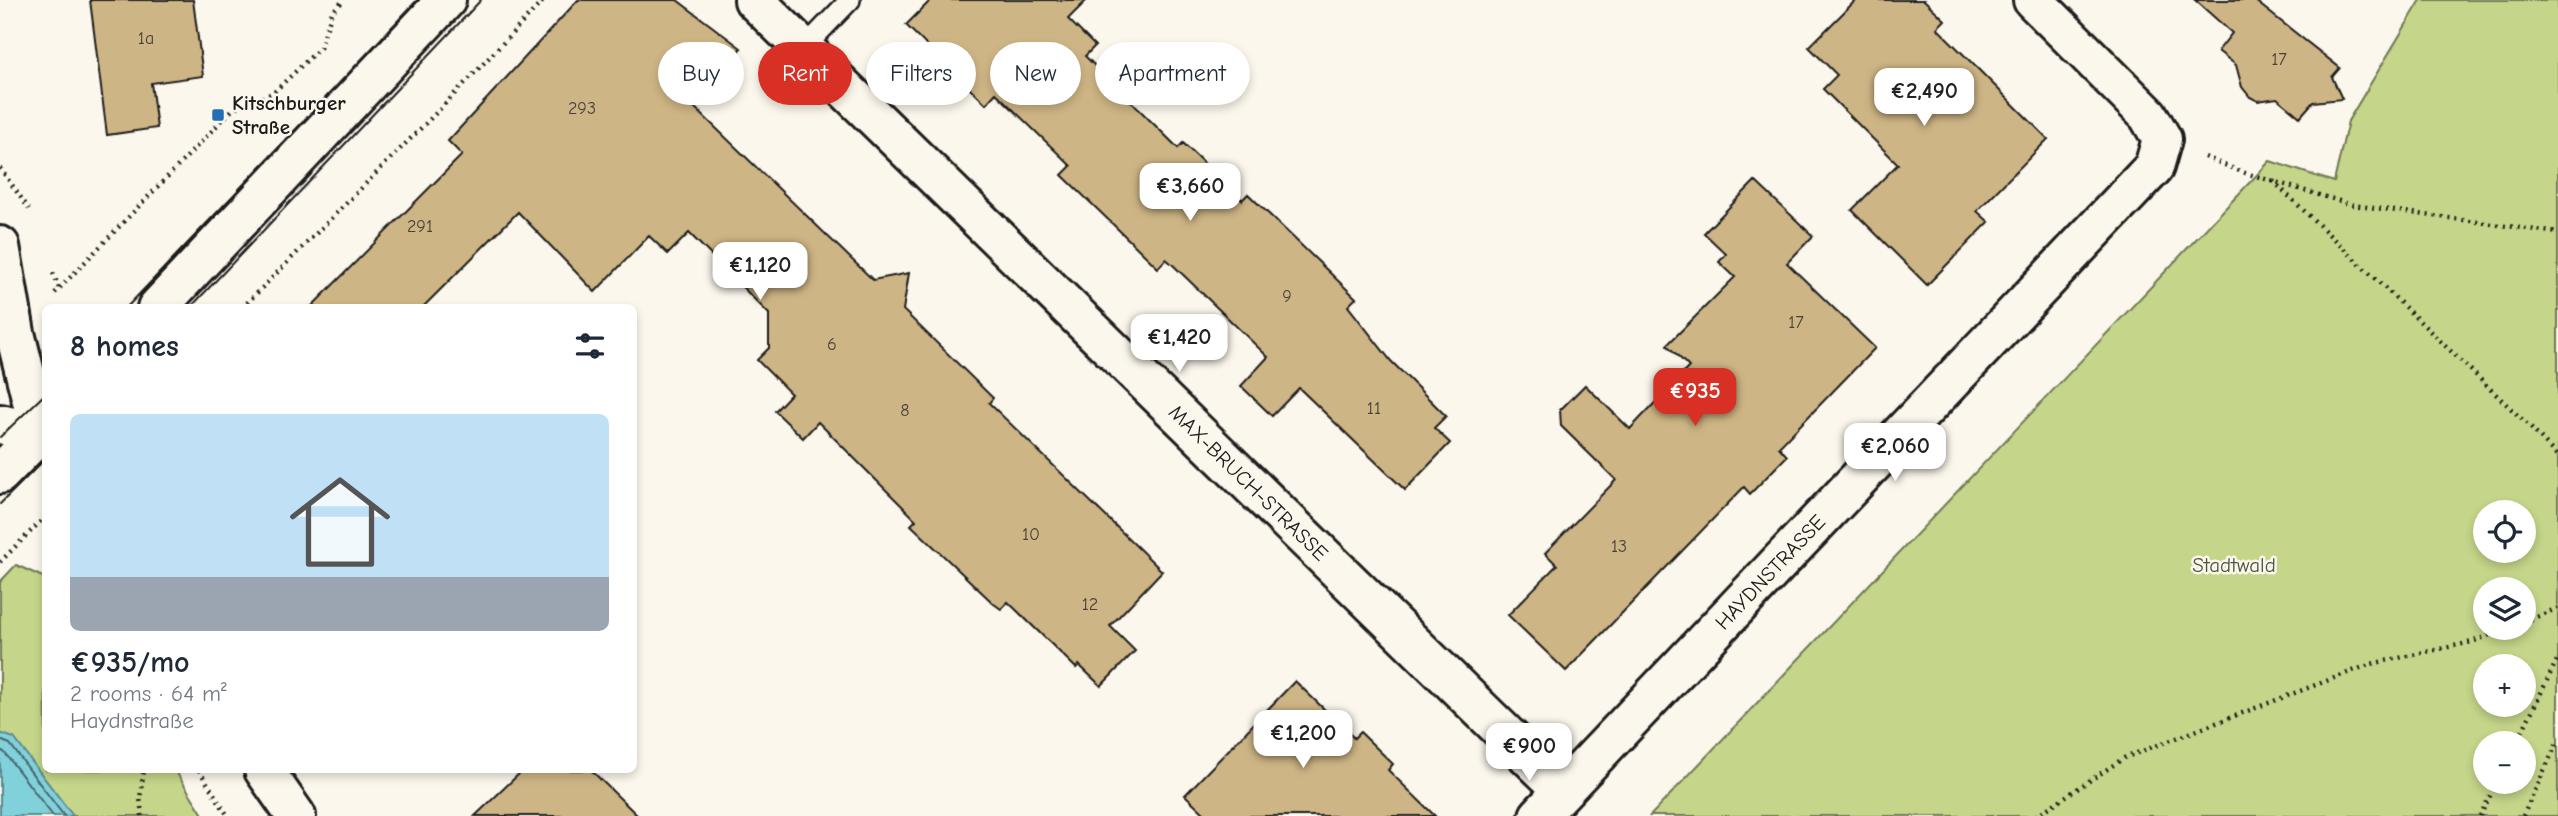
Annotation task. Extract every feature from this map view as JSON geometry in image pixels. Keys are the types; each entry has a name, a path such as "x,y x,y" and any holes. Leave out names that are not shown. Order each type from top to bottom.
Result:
{"street":[{"path":"161,304 446,0"},
{"name":"MAX-BRUCH-STRASSE","path":"754,0 796,42"},
{"path":"2033,0 2148,115 2162,139"},
{"name":"MAX-BRUCH-STRASSE","path":"852,98 1551,803"},
{"name":"HAYDNSTRASSE","path":"1551,803 2154,167 2162,139"},
{"path":"0,246 15,333 42,426"},
{"path":"0,424 42,433"},
{"path":"0,474 42,435"},
{"path":"266,773 296,816"}],"lane":[{"path":"810,42 850,0"}],"path":[{"path":"43,304 233,109 273,93 320,48 332,12 344,0"},
{"path":"246,304 544,0"},
{"path":"2162,139 2242,172 2353,205 2558,233"},
{"path":"2272,181 2527,424 2558,457"},
{"path":"15,333 42,305"},
{"path":"0,562 42,520"},
{"path":"2536,617 2558,608"},
{"path":"2036,816 2124,758 2371,664 2477,640"},
{"path":"2522,731 2558,658"},
{"path":"2522,816 2558,741"},
{"path":"142,816 140,798 144,773"},
{"path":"201,773 228,816"},
{"path":"2480,816 2491,794"}],"green space":[{"name":"Stadtwald","path":"2421,0 2558,0 2558,816 1650,816 2270,161 2334,182 2348,121"},
{"path":"16,565 42,577 42,773 177,773 204,816 0,816 0,582"}],"water":[{"path":"0,733 14,738 73,816 0,816"}],"building":[{"path":"90,0 193,0 203,76 151,83 157,128 107,135"},
{"path":"578,0 677,0 733,42 658,42 658,105 692,105 873,280 909,273 903,310 993,398 989,403 1162,571 1110,626 1135,651 1101,686 1079,665 1076,668 1008,602 1001,609 994,604 911,525 916,520 818,422 803,438 775,411 791,394 757,360 769,348 769,314 689,233 668,254 649,236 595,292 518,212 426,304 314,304 462,155 448,141"},
{"path":"931,0 1087,0 1068,19 1095,46 1085,56 1095,66 1095,105 1135,105 1178,148 1183,143 1242,200 1248,194 1356,298 1348,306 1391,361 1446,416 1434,428 1450,443 1405,490 1299,388 1272,416 1241,386 1268,357 1166,259 1158,268 1062,175 1071,166 1008,105 1081,105 1081,42 990,42 990,100 986,104 976,94 976,42 923,42 906,25"},
{"path":"1856,0 1924,0 1945,20 1937,28 2048,139 1977,211 1989,222 1927,285 1852,210 1898,164 1823,89 1837,75 1809,47"},
{"path":"2195,0 2254,0 2340,68 2332,77 2342,99 2313,102 2300,117 2277,98 2258,101 2250,97 2242,87 2236,65 2218,51 2232,33"},
{"path":"1755,181 1813,236 1787,263 1875,348 1779,447 1787,456 1750,494 1744,487 1566,671 1508,615 1557,565 1545,553 1616,480 1561,426 1560,410 1585,385 1630,429 1689,367 1667,345 1735,277 1719,262 1726,254 1704,233"},
{"path":"1295,681 1354,738 1360,732 1393,764 1388,770 1435,816 1207,816 1185,795"},
{"path":"520,773 594,773 638,816 475,816"}],"tram line":[{"path":"130,304 419,0"},
{"path":"194,304 481,0"},
{"path":"0,437 42,397"},
{"path":"0,504 42,462"}],"place":[{"name":"Kitschburger Straße","path":"218,115"}]}
